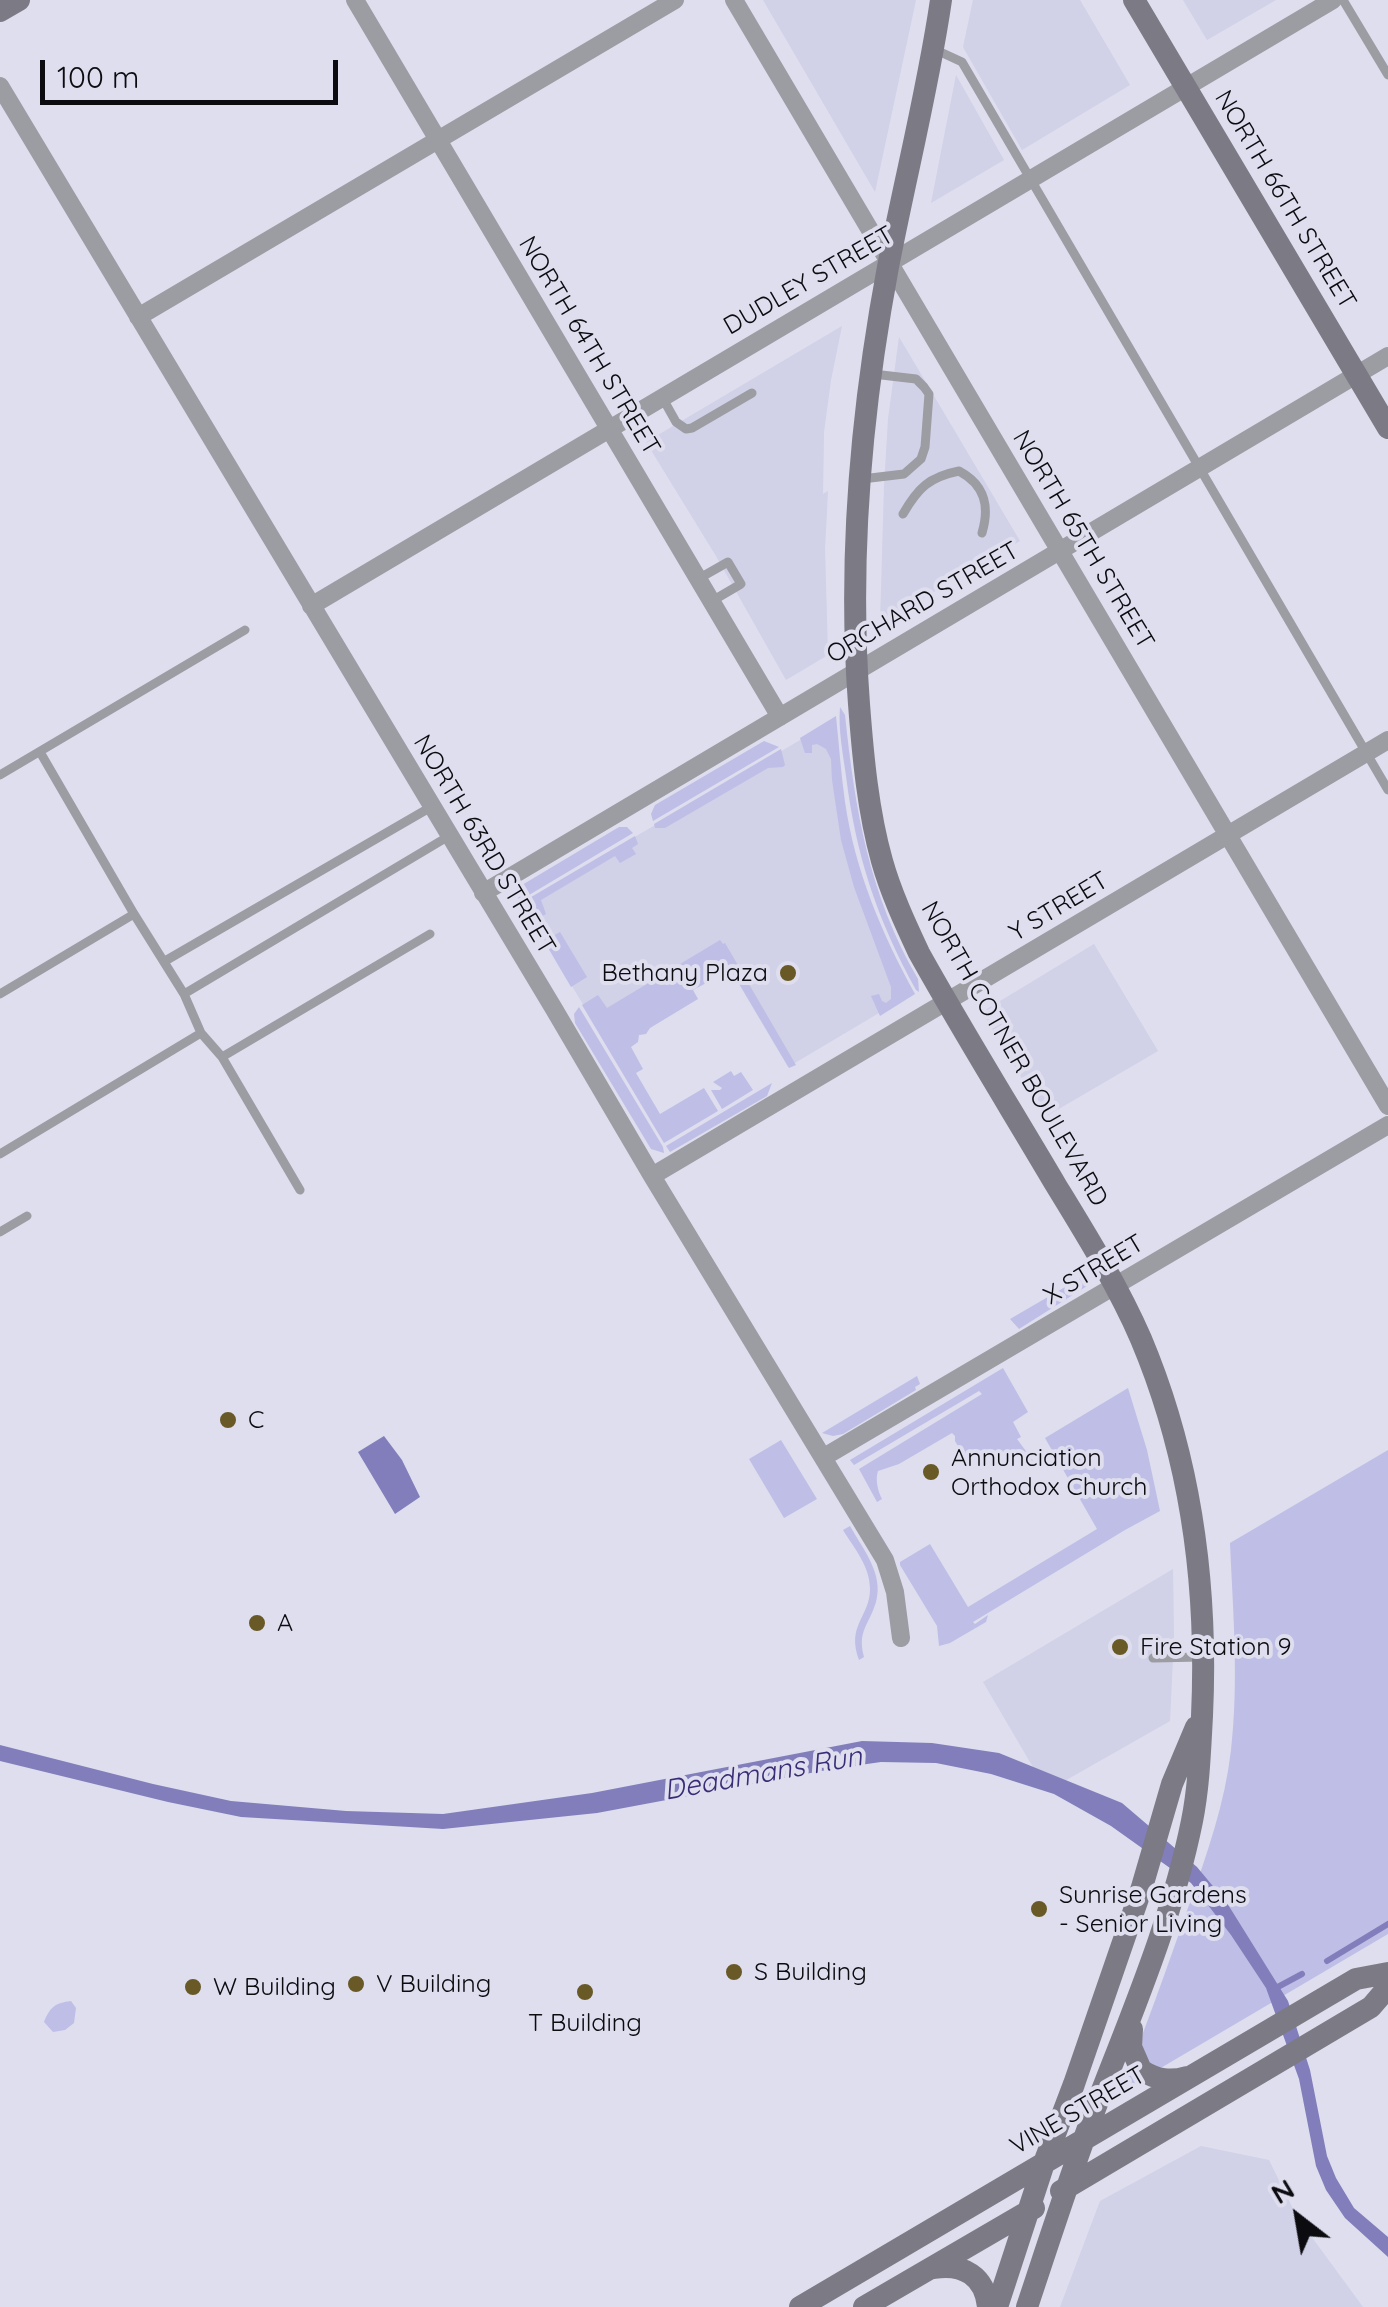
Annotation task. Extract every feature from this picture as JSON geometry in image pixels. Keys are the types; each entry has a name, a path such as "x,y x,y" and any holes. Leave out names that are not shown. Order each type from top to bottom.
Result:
{"main road":[{"path":"0,11 19,0"},
{"name":"NORTH COTNER BOULEVARD","path":"944,0 889,264 859,480 856,670 865,768 881,858 904,922 1115,1286 1156,1377 1179,1450 1196,1535 1204,1657 1201,1756 1192,1821 1169,1912 1083,2140 1027,2307"},
{"name":"NORTH 66TH STREET","path":"1134,0 1388,428"},
{"name":"NORTH COTNER BOULEVARD","path":"998,2307 1044,2163 1142,1888 1172,1784 1202,1714"},
{"name":"VINE STREET","path":"800,2307 1356,1979 1388,1973"},
{"path":"864,2307 1371,2007 1388,1986"},
{"path":"1135,2008 1131,2047 1141,2070 1154,2078 1169,2080 1200,2072"},
{"path":"931,2268 952,2266 968,2271 985,2291 988,2307"}],"street":[{"name":"NORTH 64TH STREET","path":"356,0 780,717"},
{"path":"138,317 675,0"},
{"name":"NORTH 65TH STREET","path":"734,0 1388,1106"},
{"name":"DUDLEY STREET","path":"312,606 1333,0"},
{"name":"NORTH 63RD STREET","path":"0,86 885,1560 895,1592 901,1638"},
{"name":"ORCHARD STREET","path":"483,893 1388,356"},
{"name":"Y STREET","path":"652,1176 1388,740"},
{"name":"X STREET","path":"824,1458 1388,1125"}],"lane":[{"path":"1343,0 1388,75"},
{"path":"934,49 962,62 1388,790"},
{"path":"859,480 904,474 921,459 925,447 929,394 924,386 916,379 871,374"},
{"path":"662,398 676,422 686,429 752,393"},
{"path":"903,514 917,490 958,471 972,479 986,503 982,533"},
{"path":"698,579 728,562 741,584 712,602"},
{"path":"0,775 244,630"},
{"path":"40,752 165,961 202,1033 222,1058 300,1190"},
{"path":"165,961 431,807"},
{"path":"184,994 449,836"},
{"path":"0,994 134,914"},
{"path":"222,1058 430,934"},
{"path":"0,1154 202,1033"},
{"path":"0,1232 27,1216"},
{"path":"1153,1658 1204,1657"}],"shaded area":[{"path":"763,0 916,0 875,192"},
{"path":"973,0 1080,0 1130,85 1022,150 963,47"},
{"path":"1183,0 1276,0 1207,40"},
{"path":"956,75 1004,160 931,203"},
{"path":"842,326 824,432 828,655 786,680 646,442"},
{"path":"899,337 1020,541 880,624 888,419"},
{"path":"840,707 845,715 860,818 876,884 918,979 919,992 890,938 862,860 850,805"},
{"path":"836,716 845,802 856,853 881,925 915,994 880,1016 871,996 879,994 886,1003 891,999 891,987 841,840 831,759 826,749 817,744 812,745 812,753 805,753 800,738"},
{"path":"831,722 837,776 863,894 911,994 788,1067 717,947 593,1021 522,903"},
{"path":"764,741 779,747 653,821 655,805"},
{"path":"781,749 783,767 768,768 665,828 655,828 654,824"},
{"path":"619,827 627,827 633,833 519,901 517,888"},
{"path":"635,836 638,844 632,848 636,854 620,863 615,856 541,900 546,914 532,922 521,903"},
{"path":"560,932 587,977 571,987 544,941"},
{"path":"720,940 796,1065 789,1068 725,960 708,971 710,981 693,990 698,999 639,1035 638,1042 631,1047 643,1069 636,1073 660,1114 704,1088 718,1111 664,1143 582,1005 598,995 607,1008"},
{"path":"1094,944 1158,1051 1045,1117 982,1012"},
{"path":"579,1007 664,1153 651,1149 575,1023 574,1014"},
{"path":"731,1071 734,1076 741,1072 753,1090 722,1109 711,1090 720,1090 713,1082"},
{"path":"772,1083 767,1096 670,1152 666,1146"},
{"path":"1084,1276 1087,1286 1019,1329 1010,1319"},
{"path":"1003,1368 1028,1412 1013,1422 1021,1437 1017,1439 1034,1462 1024,1469 1014,1451 980,1470 972,1457 967,1461 952,1433 899,1464 878,1471 882,1499 877,1502 859,1469 982,1394 979,1391 854,1465 850,1460"},
{"path":"917,1376 920,1384 916,1390 843,1434 822,1433"},
{"path":"1128,1388 1160,1511 973,1622 988,1615 986,1622 939,1646 937,1626 900,1562 930,1544 968,1607 1097,1529 1045,1438"},
{"path":"781,1440 817,1499 784,1518 749,1459"},
{"path":"1388,1450 1388,1934 1120,2092 1196,1886 1224,1789 1235,1698 1230,1543"},
{"path":"850,1526 871,1562 878,1592 863,1634 864,1657 859,1660 855,1638 870,1589 864,1565 843,1530"},
{"path":"1173,1569 1170,1721 1047,1791 983,1682"},
{"path":"71,2001 76,2008 74,2023 53,2032 44,2022 49,2013 57,2005"},
{"path":"1201,2146 1269,2160 1297,2217 1363,2307 1060,2307 1100,2201"}],"water":[{"path":"384,1436 402,1460 420,1497 395,1514 358,1452"},
{"name":"Deadmans Run","path":"862,1741 932,1743 999,1753 1122,1803 1197,1867 1227,1903 1288,2001 1310,2070 1327,2156 1354,2208 1388,2237 1388,2257 1345,2218 1326,2190 1316,2166 1299,2079 1266,1988 1231,1935 1191,1883 1111,1826 1054,1794 991,1774 936,1763 881,1762 597,1813 443,1829 241,1817 0,1761 0,1745 231,1801 443,1814 592,1793"}],"waterway":[{"path":"1327,1961 1388,1924"},
{"path":"1274,1989 1302,1974"}],"place":[{"name":"Bethany Plaza","path":"788,973"},
{"name":"C","path":"228,1420"},
{"name":"Annunciation Orthodox Church","path":"931,1472"},
{"name":"A","path":"257,1623"},
{"name":"Fire Station 9","path":"1120,1647"},
{"name":"Sunrise Gardens - Senior Living","path":"1039,1909"},
{"name":"S Building","path":"734,1972"},
{"name":"V Building","path":"356,1984"},
{"name":"W Building","path":"193,1987"},
{"name":"T Building","path":"585,1992"}]}
